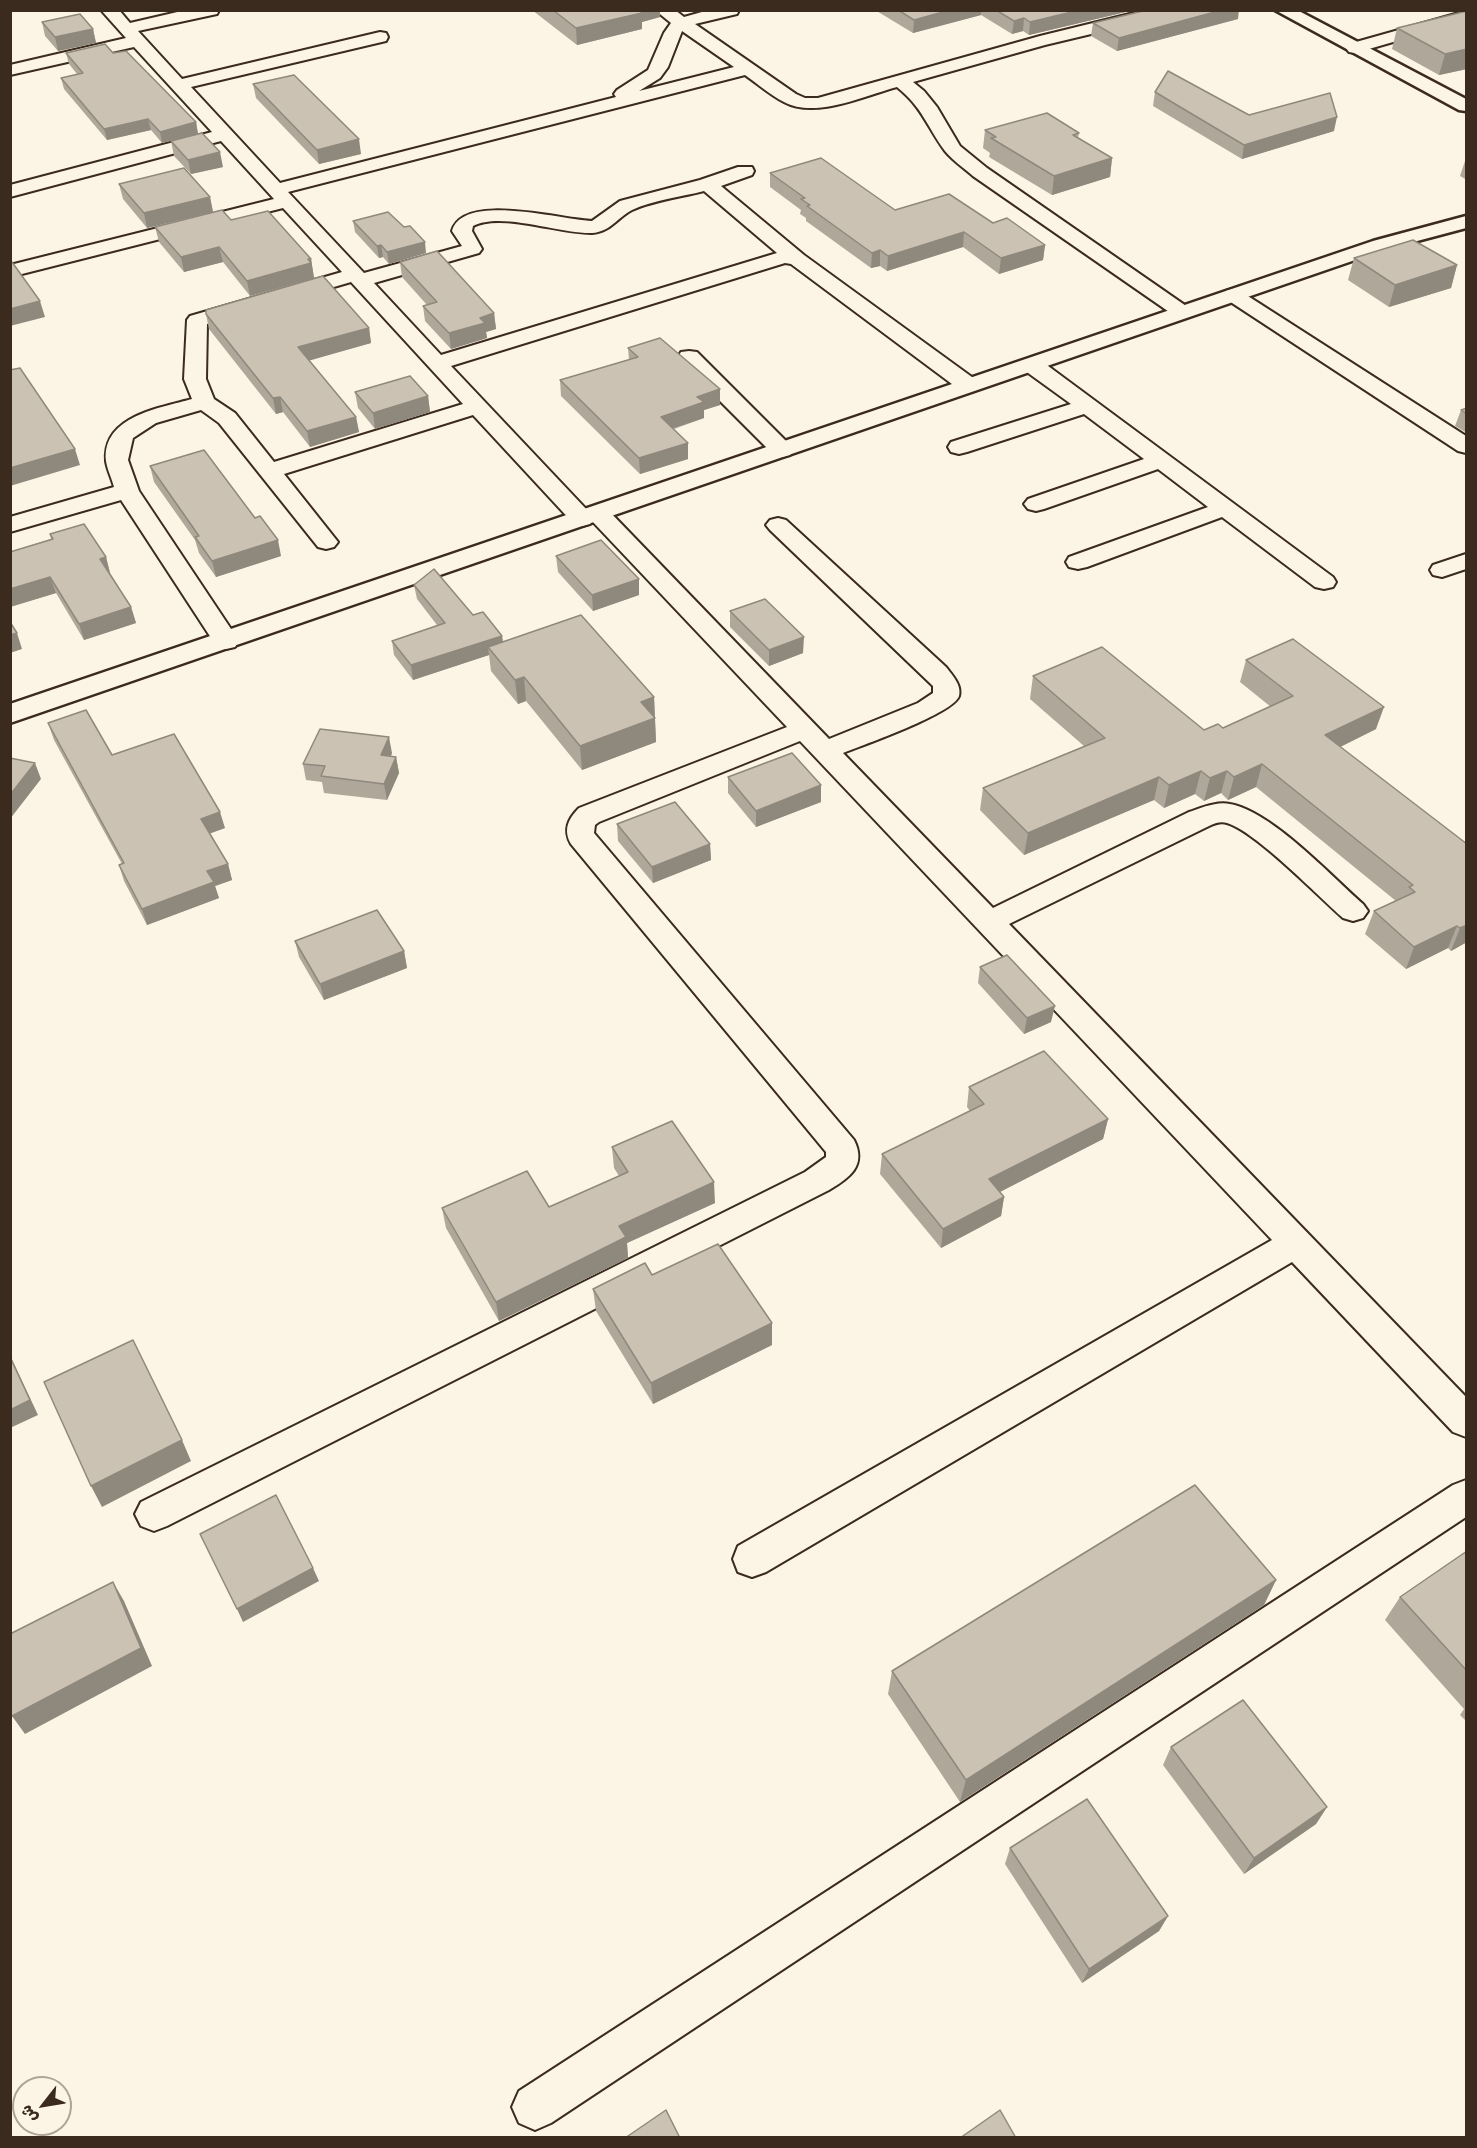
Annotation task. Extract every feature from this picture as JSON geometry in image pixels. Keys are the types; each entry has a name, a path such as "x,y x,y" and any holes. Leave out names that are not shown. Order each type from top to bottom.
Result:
{"main road":[{"path":"1282,10 1467,106"},
{"path":"10,714 1380,245 1467,222"}],"street":[{"path":"109,10 477,407 806,729 1467,1420"},
{"path":"10,70 211,10"},
{"path":"663,10 790,98 803,103 819,103 1040,41 1169,10"},
{"path":"584,111 615,98 654,74 672,33 680,23 731,10"},
{"path":"1355,48 1467,16"},
{"path":"178,85 380,37"},
{"path":"10,272 584,111 748,69"},
{"path":"899,80 918,95 931,111 954,149 980,172 1182,312"},
{"path":"10,191 224,135"},
{"path":"326,542 227,418 204,402 195,379 197,320 463,253 472,249 462,231 470,219 495,216 594,227 604,224 617,210 627,205 707,184 745,171"},
{"path":"707,184 797,259 968,385"},
{"path":"438,363 771,260 784,257 797,259"},
{"path":"1233,295 1467,446"},
{"path":"689,357 782,450"},
{"path":"1032,365 1324,582"},
{"path":"204,402 148,418 132,427 122,436 117,460 127,491 226,641"},
{"path":"959,447 1087,406"},
{"path":"269,471 477,407"},
{"path":"1036,504 1159,461"},
{"path":"10,525 127,491"},
{"path":"1078,562 1223,508"},
{"path":"778,525 938,673 946,685 946,696 927,709 826,750"},
{"path":"1442,570 1467,561"},
{"path":"154,1514 817,1181 832,1172 842,1162 842,1149 581,837 580,828 582,821 589,815 806,729"},
{"path":"991,921 1215,813 1230,813 1251,823 1353,911"},
{"path":"752,1558 1296,1243"},
{"path":"535,2107 1467,1497"}],"building":[{"path":"553,10 639,10 642,13 576,28"},
{"path":"898,10 950,10 914,20"},
{"path":"996,10 1080,10 1030,22 1024,18 1014,21"},
{"path":"1147,10 1222,10 1119,38 1093,23"},
{"path":"1467,11 1467,49 1445,54 1397,28"},
{"path":"80,14 93,29 55,37 42,22"},
{"path":"105,44 113,53 126,51 196,122 160,132 148,119 104,129 61,78 83,73 66,53"},
{"path":"1168,71 1249,115 1330,93 1337,117 1244,145 1155,92"},
{"path":"294,75 359,139 317,150 253,84"},
{"path":"1047,113 1079,133 1073,135 1112,158 1054,176 991,138 996,137 985,130"},
{"path":"202,133 220,152 188,160 171,141"},
{"path":"821,158 895,210 949,194 993,223 1007,218 1045,245 1001,258 964,232 888,256 880,250 872,253 807,206 810,205 801,199 805,198 770,173"},
{"path":"184,168 210,197 144,213 119,184"},
{"path":"222,210 231,220 268,211 311,259 308,259 311,263 247,281 219,247 181,257 155,227"},
{"path":"388,212 404,227 410,226 425,242 387,252 381,245 377,246 353,221"},
{"path":"1413,240 1457,265 1395,285 1354,258"},
{"path":"437,251 494,313 480,318 485,323 449,333 423,306 437,302 400,262"},
{"path":"12,262 40,301 10,309 10,263"},
{"path":"323,276 369,328 298,347 356,417 307,431 280,397 273,398 206,314 206,310"},
{"path":"660,338 720,389 697,397 704,402 661,417 688,443 639,458 560,380 638,357 628,348"},
{"path":"20,368 75,449 10,468 10,370"},
{"path":"410,376 428,396 373,413 355,392"},
{"path":"204,450 255,518 260,516 278,540 212,561 195,537 199,536 150,466"},
{"path":"84,524 106,557 100,559 131,607 79,624 50,577 10,589 10,552 53,539 50,534"},
{"path":"601,540 639,579 592,595 556,556"},
{"path":"434,569 473,615 483,612 502,636 411,665 392,641 445,623 414,585"},
{"path":"765,599 804,637 769,650 730,611"},
{"path":"581,615 654,697 641,702 655,718 580,746 524,677 515,680 488,647"},
{"path":"10,622 17,633 10,635"},
{"path":"1293,639 1384,707 1325,735 1467,844 1467,925 1460,928 1457,926 1414,947 1374,911 1415,892 1409,887 1413,885 1262,764 1234,777 1227,771 1210,778 1201,771 1169,785 1159,777 1028,833 983,788 1105,738 1033,676 1102,647 1204,730 1218,724 1223,728 1293,696 1246,660"},
{"path":"86,710 112,755 174,734 220,812 201,819 228,864 207,871 214,882 142,909 119,865 124,863 48,723"},
{"path":"320,729 389,737 381,755 396,757 384,784 321,776 325,766 303,764"},
{"path":"792,753 821,785 756,811 728,777"},
{"path":"10,758 35,763 10,795"},
{"path":"675,802 710,844 652,867 617,824"},
{"path":"377,910 404,951 320,984 295,941"},
{"path":"1007,955 1055,1006 1027,1018 980,967"},
{"path":"1044,1051 1108,1119 989,1179 1004,1197 943,1229 882,1154 984,1104 969,1087"},
{"path":"672,1121 714,1182 619,1226 626,1237 496,1302 442,1208 527,1171 549,1207 628,1172 612,1147"},
{"path":"718,1244 772,1323 651,1383 593,1289 645,1263 652,1275"},
{"path":"133,1340 182,1440 91,1486 44,1382"},
{"path":"10,1357 30,1400 10,1410"},
{"path":"1195,1485 1276,1580 966,1780 892,1671"},
{"path":"276,1495 313,1568 237,1609 200,1534"},
{"path":"1467,1551 1467,1671 1400,1597"},
{"path":"113,1582 141,1648 12,1716 10,1713 10,1634"},
{"path":"1243,1700 1327,1807 1254,1858 1171,1747"},
{"path":"1087,1799 1168,1916 1089,1969 1010,1848"},
{"path":"666,2110 680,2138 625,2138"},
{"path":"1000,2110 1016,2138 960,2138"}]}
